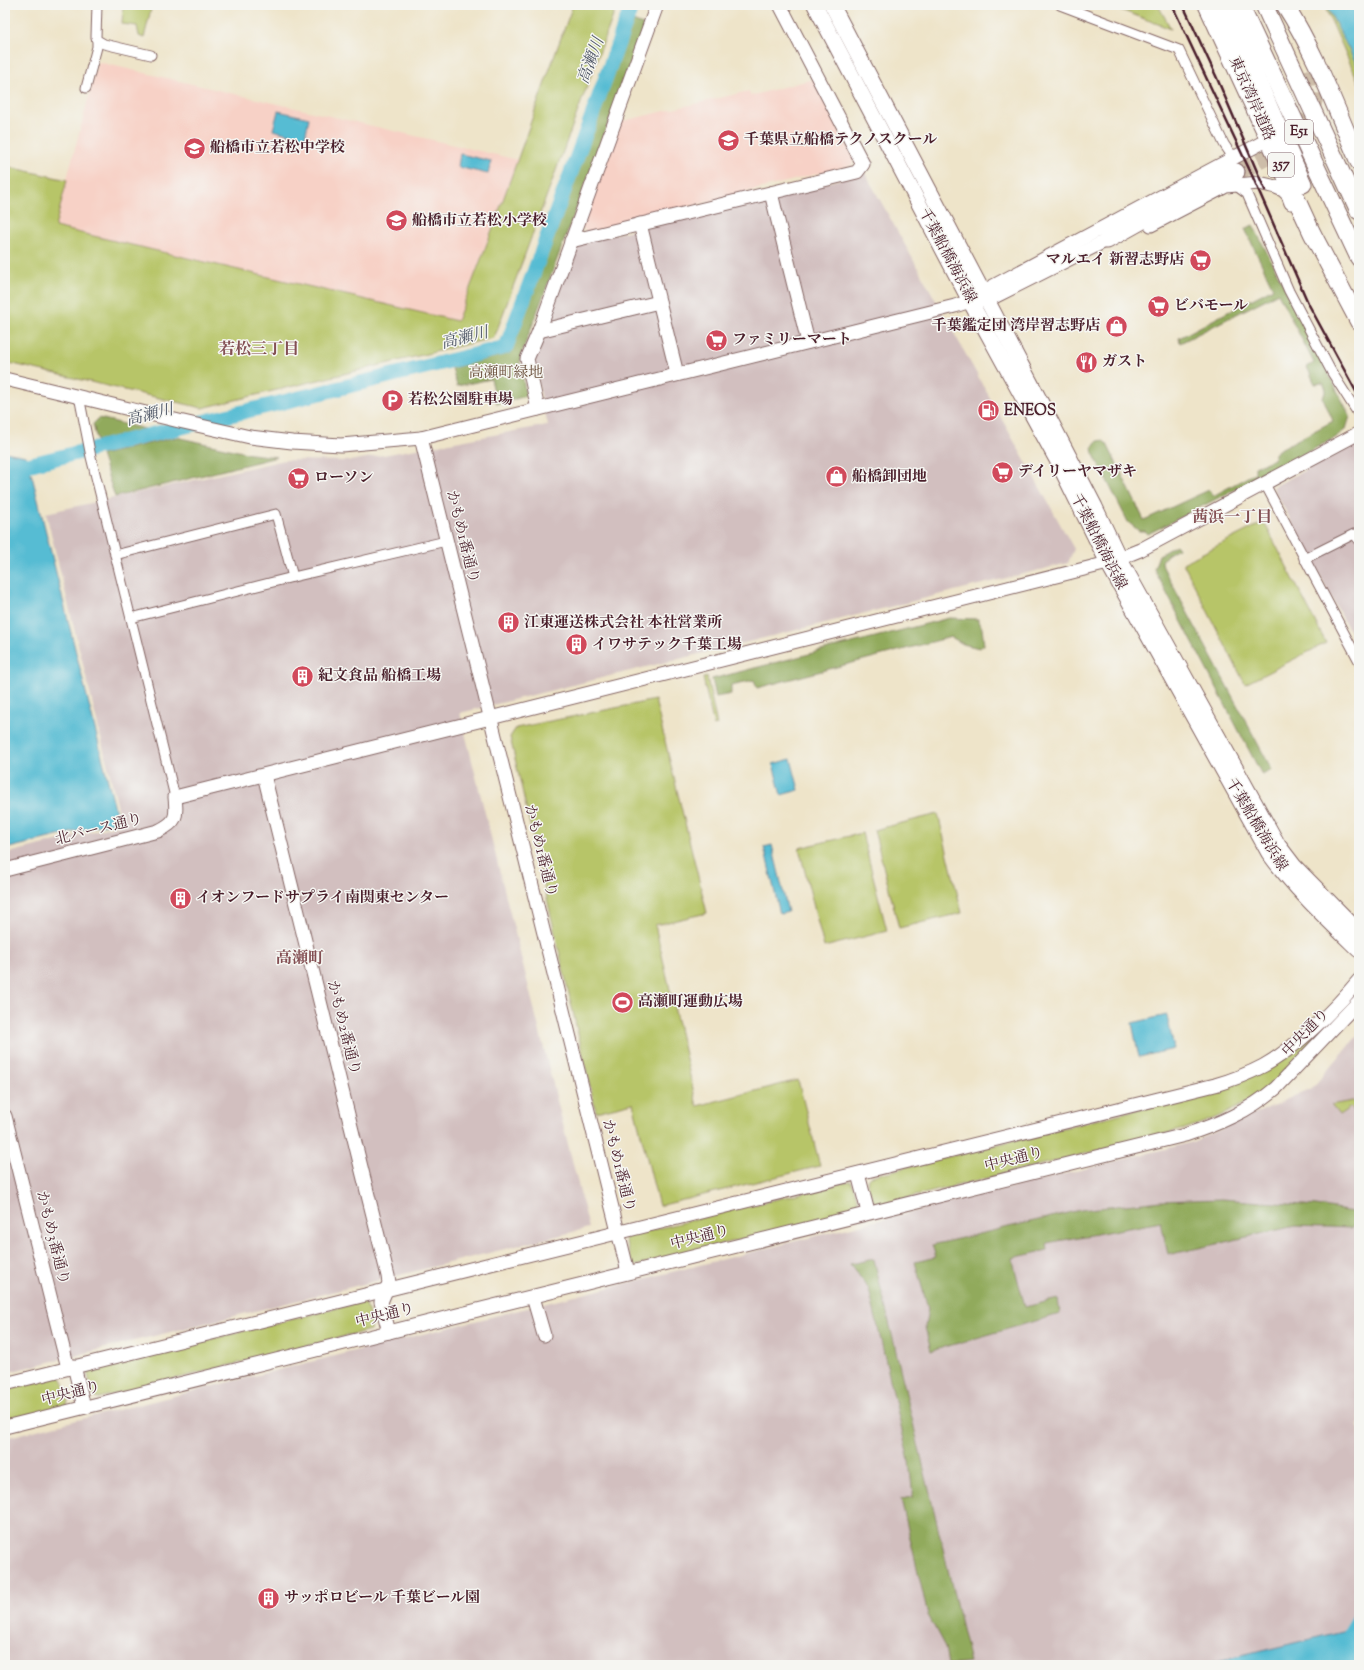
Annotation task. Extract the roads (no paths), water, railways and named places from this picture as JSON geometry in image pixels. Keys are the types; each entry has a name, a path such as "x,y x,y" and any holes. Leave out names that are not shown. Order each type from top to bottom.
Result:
{"highway":[{"name":"東京湾岸道路","path":"1207,5 1312,232 1359,322"},
{"path":"1224,5 1320,222 1325,240 1325,259"},
{"name":"E51","path":"1240,5 1359,258"},
{"name":"E51","path":"1264,5 1359,211"},
{"path":"1280,5 1307,63"},
{"path":"1285,5 1299,28 1359,162"},
{"path":"1298,5 1359,137"},
{"path":"1269,139 1276,130 1270,109"},
{"path":"1107,240 1184,197 1236,171"}],"main road":[{"name":"千葉船橋海浜線","path":"815,5 980,298"},
{"name":"千葉船橋海浜線","path":"832,5 980,298 1057,460 1113,560 1278,845 1294,866 1328,903 1359,932"},
{"name":"千葉船橋海浜線","path":"1113,560 1269,853 1282,872 1319,912 1359,950"}],"street":[{"path":"86,88 97,47 97,5"},
{"path":"538,409 527,358 539,331 657,5"},
{"path":"571,241 858,172 863,164 780,5"},
{"path":"1060,5 1175,48 1182,53 1224,144 1230,153 1236,171 1289,291 1331,370 1359,415"},
{"path":"97,40 104,44 151,55"},
{"path":"1236,171 1269,139"},
{"path":"980,298 1219,166 1226,154 1224,144"},
{"path":"1219,166 1236,171 1259,184 1283,190 1288,195 1303,225 1312,232"},
{"path":"1256,214 1252,197 1254,190 1259,184"},
{"path":"771,193 808,342"},
{"path":"640,224 677,374"},
{"path":"5,379 250,437 314,444 341,445 421,438 955,306 980,298 1107,240"},
{"path":"539,331 659,302"},
{"path":"79,396 91,457 175,797 1113,560 1140,550 1359,433"},
{"name":"かもめ1番通り","path":"421,438 628,1272"},
{"path":"1265,484 1359,661"},
{"path":"115,555 276,514 292,577"},
{"path":"1304,559 1354,534 1359,540"},
{"path":"132,618 292,577 446,541"},
{"name":"かもめ2番通り","path":"264,774 388,1276 389,1283 381,1302 389,1332"},
{"name":"北バース通り","path":"5,870 158,831 172,823 176,816 175,797"},
{"name":"中央通り","path":"5,1384 858,1174 1230,1080 1264,1065 1295,1044 1351,990 1359,980"},
{"name":"中央通り","path":"5,1427 533,1297 868,1212 1173,1138 1212,1126 1240,1113 1276,1088 1359,1001"},
{"name":"かもめ3番通り","path":"5,1116 71,1367 84,1407"},
{"path":"858,1174 868,1212"},
{"path":"533,1297 544,1335"}],"water":[{"path":"1326,5 1359,5 1359,69"},
{"path":"278,111 309,118 305,138 273,130"},
{"path":"460,154 491,161 488,174 458,167"},
{"path":"5,452 26,456 118,821 5,849"},
{"path":"791,759 799,790 781,795 773,764"},
{"path":"772,845 788,912 780,914 764,847"},
{"path":"1167,1015 1174,1049 1139,1057 1132,1023"},
{"path":"1347,1630 1357,1642 1359,1665 1205,1665"}],"waterway":[{"name":"高瀬川","path":"101,447 506,347 632,5"},
{"name":"高瀬川","path":"11,469 93,449"},
{"path":"1351,1632 1359,1619"}],"tunnel":[{"path":"1236,172 1276,152 1300,129 1311,110 1315,96 1315,89 1307,63"}],"railway":[{"path":"1172,5 1251,173 1309,305 1359,397"},
{"path":"1183,5 1216,76 1265,190"}],"place":[{"name":"千葉県立船橋テクノスクール","path":"729,140"},
{"name":"船橋市立若松中学校","path":"195,148"},
{"name":"船橋市立若松小学校","path":"396,221"},
{"name":"マルエイ 新習志野店","path":"1200,260"},
{"name":"ビバモール","path":"1158,306"},
{"name":"千葉鑑定団 湾岸習志野店","path":"1116,326"},
{"name":"ファミリーマート","path":"716,340"},
{"name":"ガスト","path":"1087,362"},
{"name":"若松公園駐車場","path":"392,400"},
{"name":"ENEOS","path":"989,411"},
{"name":"デイリーヤマザキ","path":"1002,472"},
{"name":"船橋卸団地","path":"836,477"},
{"name":"ローソン","path":"299,478"},
{"name":"江東運送株式会社 本社営業所","path":"509,623"},
{"name":"イワサテック千葉工場","path":"577,645"},
{"name":"紀文食品 船橋工場","path":"303,676"},
{"name":"イオンフードサプライ南関東センター","path":"180,898"},
{"name":"高瀬町運動広場","path":"622,1002"},
{"name":"サッポロビール 千葉ビール園","path":"268,1598"}],"district":[{"name":"若松三丁目","path":"259,350"},
{"name":"茜浜一丁目","path":"1232,518"},
{"name":"高瀬町","path":"300,959"}],"park label":[{"name":"高瀬町緑地","path":"506,373"}]}
